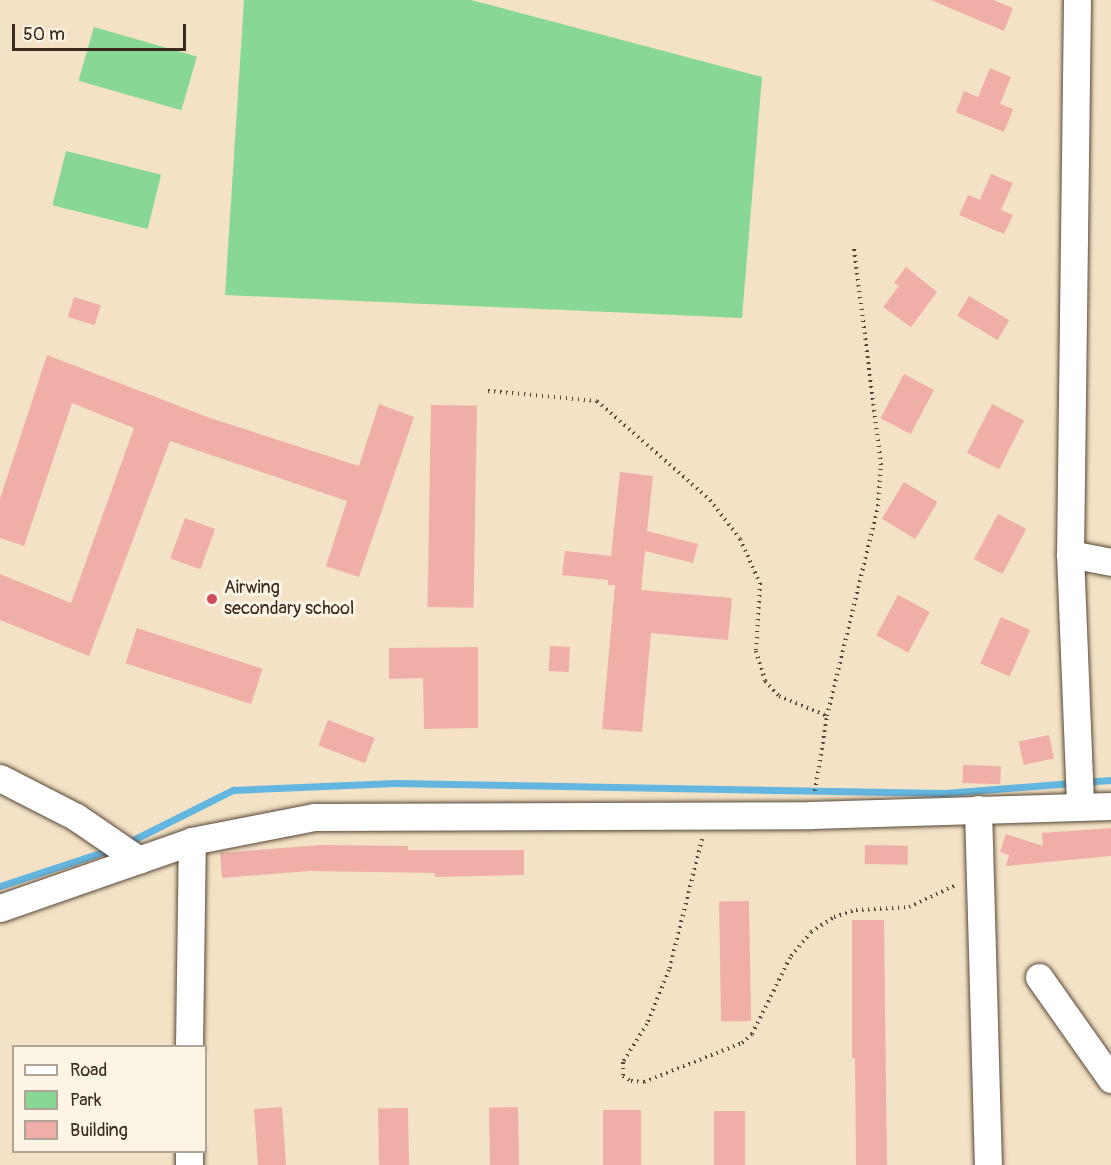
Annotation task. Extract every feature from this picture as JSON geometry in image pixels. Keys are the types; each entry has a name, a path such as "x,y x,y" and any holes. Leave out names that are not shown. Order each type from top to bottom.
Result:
{"street":[{"path":"1077,0 1070,554 1080,807"},
{"path":"1070,554 1111,562"},
{"path":"0,778 76,817 138,860"},
{"path":"0,908 192,841 314,817 811,815 1111,806"},
{"path":"978,809 986,1162"},
{"path":"189,1045 192,841"},
{"path":"1039,977 1111,1079"}],"path":[{"path":"811,815 827,716 870,550 881,465 854,247"},
{"path":"488,392 597,401 710,500 740,539 760,583 756,651 765,681 778,696 827,716"},
{"path":"708,815 669,970 647,1024 623,1062 623,1076 632,1081 644,1082 742,1043 752,1034 791,956 811,932 834,917 856,910 909,907 979,875"}],"green space":[{"path":"244,0 471,0 762,77 742,318 225,295"},
{"path":"94,27 197,56 181,110 79,81"},
{"path":"66,151 161,175 148,229 52,205"}],"building":[{"path":"931,0 993,0 1013,8 1004,31"},
{"path":"990,68 1011,77 1000,104 1013,109 1004,132 956,112 964,91 978,97"},
{"path":"991,174 1013,183 1001,210 1013,215 1004,234 959,215 968,195 980,200"},
{"path":"906,267 937,292 911,327 883,307 899,286 894,283"},
{"path":"969,296 1009,320 997,340 957,316"},
{"path":"74,297 101,305 95,325 68,317"},
{"path":"47,355 210,418 359,466 379,404 414,417 359,577 326,566 347,501 170,441 89,656 0,620 0,574 71,603 134,428 72,403 24,546 0,538 0,499"},
{"path":"904,374 934,390 911,434 881,418"},
{"path":"992,404 1024,420 999,469 967,453"},
{"path":"431,405 477,406 473,608 427,607"},
{"path":"620,472 653,476 647,531 698,544 693,563 645,551 641,590 732,598 728,640 651,633 642,732 602,729 615,585 608,585 608,580 562,575 565,551 611,556"},
{"path":"904,482 937,502 915,539 882,519"},
{"path":"998,514 1026,529 1002,574 974,559"},
{"path":"185,518 215,529 200,569 170,558"},
{"path":"898,595 930,612 908,653 876,636"},
{"path":"1001,617 1030,630 1009,677 980,664"},
{"path":"137,628 263,669 251,704 126,663"},
{"path":"550,646 570,647 569,672 549,671"},
{"path":"478,647 478,728 424,729 423,678 389,679 389,648"},
{"path":"328,720 375,738 365,763 318,745"},
{"path":"1049,735 1054,758 1024,765 1019,741"},
{"path":"963,765 1001,766 1000,784 962,783"},
{"path":"1111,828 1111,856 1006,866 1009,855 1000,852 1006,834 1043,846 1042,833"},
{"path":"321,845 408,846 408,850 524,850 524,875 435,877 435,873 309,871 222,878 220,853"},
{"path":"865,845 908,846 908,865 865,864"},
{"path":"749,901 751,1021 721,1022 719,902"},
{"path":"852,920 884,920 887,1165 856,1165 855,1058 852,1058"},
{"path":"282,1107 286,1165 258,1165 254,1109"},
{"path":"518,1107 519,1165 490,1165 489,1108"},
{"path":"408,1108 409,1165 379,1165 378,1109"},
{"path":"603,1110 641,1110 641,1165 603,1165"},
{"path":"714,1111 745,1111 745,1165 714,1165"}],"waterway":[{"path":"1083,782 1111,780"},
{"path":"127,843 233,790 395,783 945,793 1072,783"},
{"path":"0,886 112,849"}],"place":[{"name":"Airwing secondary school","path":"212,599"}]}
